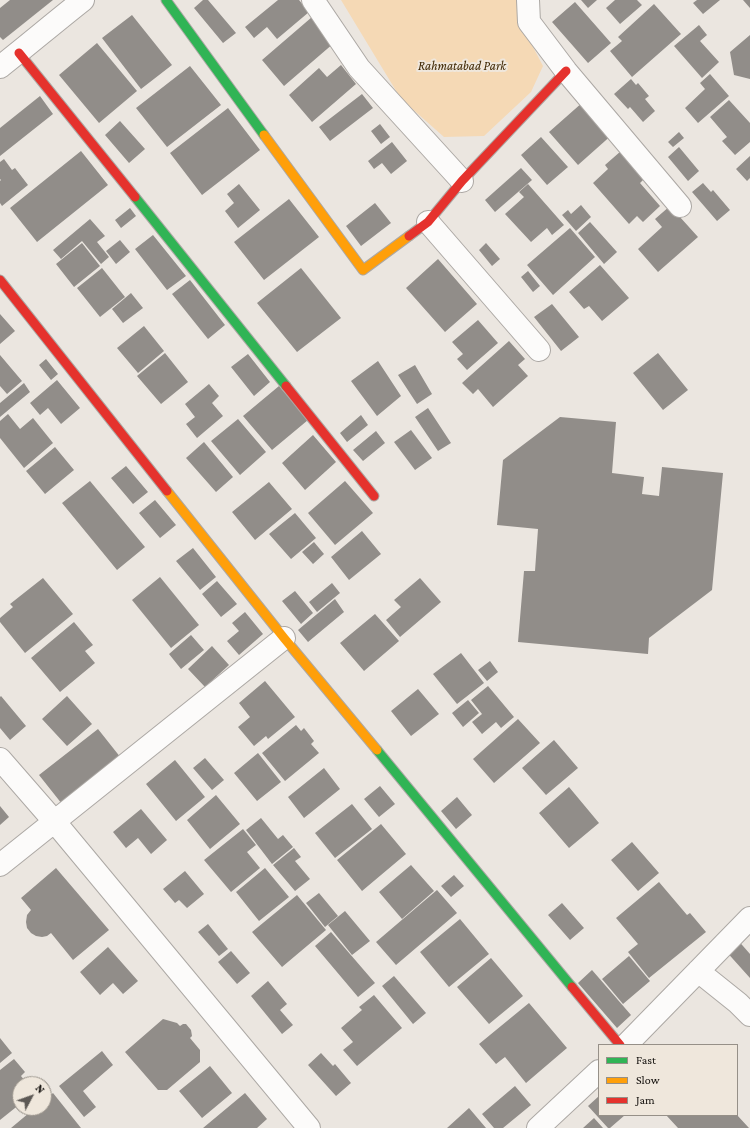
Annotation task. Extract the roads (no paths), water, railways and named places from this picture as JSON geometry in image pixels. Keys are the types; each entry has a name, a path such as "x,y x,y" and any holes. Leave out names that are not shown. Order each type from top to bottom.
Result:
{"street":[{"path":"0,67 83,0"},
{"path":"166,0 363,270 428,222 462,181 566,71"},
{"path":"313,0 359,68 462,181"},
{"path":"528,0 529,22 566,71 680,206"},
{"path":"19,52 374,496"},
{"path":"428,222 539,350"},
{"path":"0,280 284,638 619,1044"},
{"path":"0,864 284,638"},
{"path":"0,759 54,821 309,1128"},
{"path":"627,1044 750,918"},
{"path":"698,971 738,1003 750,1015"},
{"path":"538,1128 598,1072"}],"park label":[{"name":"Rahmatabad Park","path":"462,66"}]}
